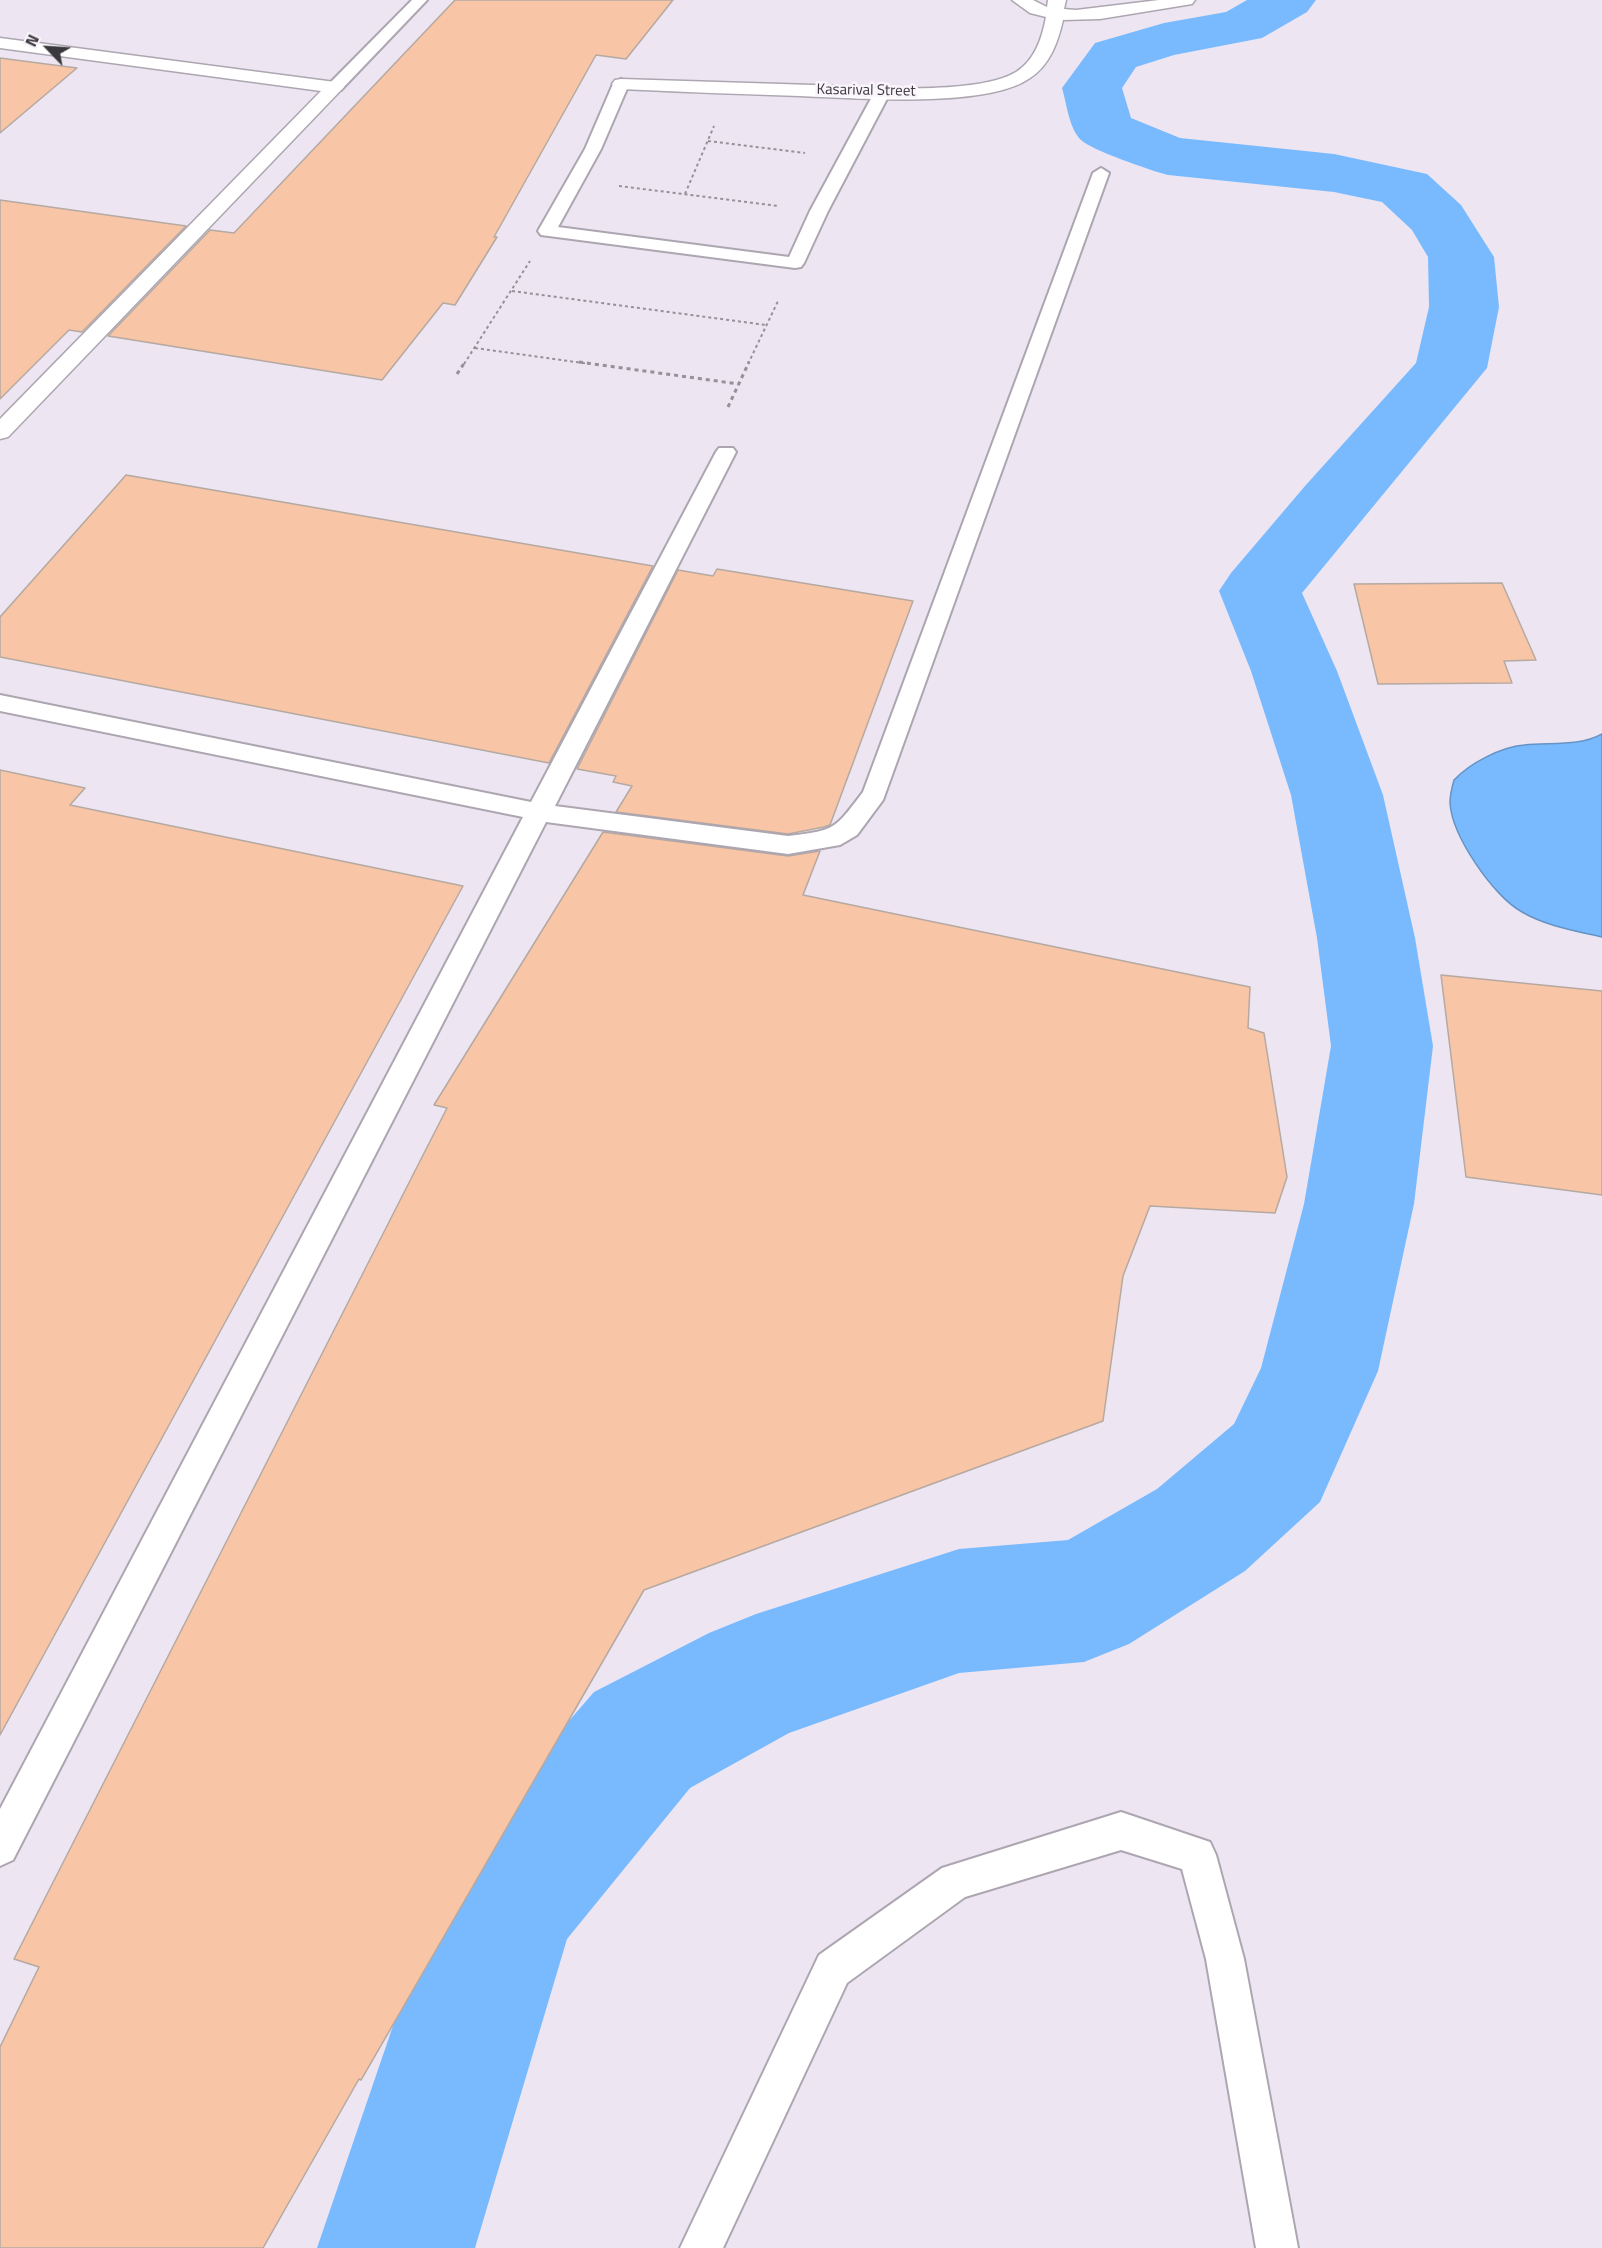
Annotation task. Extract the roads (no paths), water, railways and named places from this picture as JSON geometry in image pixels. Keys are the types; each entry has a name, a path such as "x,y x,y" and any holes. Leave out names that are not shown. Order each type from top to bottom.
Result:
{"street":[{"path":"1021,0 1038,10 1056,7 1107,12 1186,0"},
{"name":"Kasarival Street","path":"621,84 882,93 968,90 998,85 1021,77 1041,59 1056,7"},
{"path":"0,43 336,87"},
{"path":"0,432 336,87"}],"lane":[{"path":"336,87 420,0"},
{"path":"621,84 576,181 547,231 795,263 819,211 882,93"},
{"path":"0,703 539,812 788,845 831,839 848,829 874,794 1101,172"},
{"path":"0,1847 726,452"},
{"path":"701,2248 832,1970 955,1881 1121,1831 1197,1855 1225,1959 1277,2248"}],"water":[{"path":"1602,734 1602,937 1541,921 1511,904 1487,879 1466,848 1452,817 1450,803 1454,780 1468,768 1496,752 1515,746 1584,741"}],"waterway":[{"path":"396,2248 507,1900 642,1740 756,1679 959,1611 1084,1600 1201,1530 1277,1463 1319,1371 1359,1204 1382,1046 1366,938 1337,795 1294,671 1260,591 1333,503 1451,368 1464,307 1461,257 1438,219 1404,188 1334,173 1168,156 1104,129 1092,88 1115,55 1164,40 1242,26 1288,0"}]}
